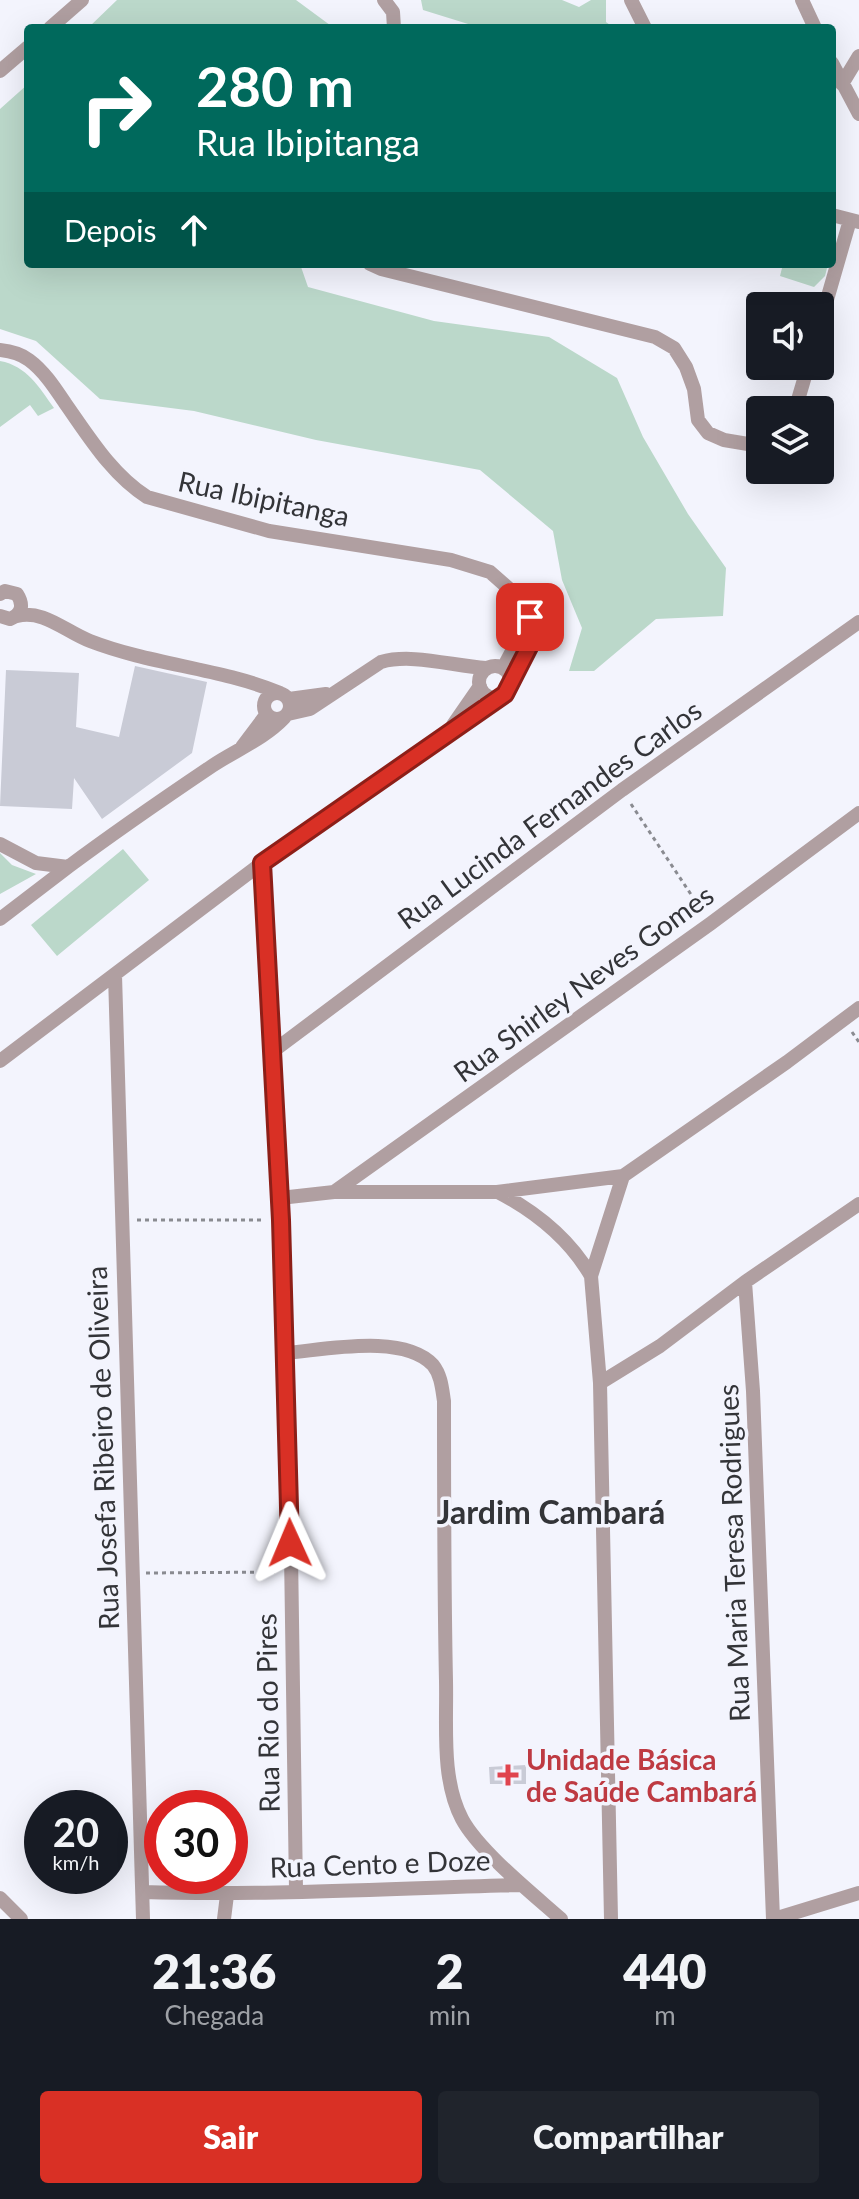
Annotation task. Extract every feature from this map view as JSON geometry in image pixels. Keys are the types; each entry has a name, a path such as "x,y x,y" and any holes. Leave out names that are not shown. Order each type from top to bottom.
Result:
{"street":[{"path":"55,24 82,0"},
{"path":"384,0 393,12 394,24"},
{"path":"631,0 643,24"},
{"path":"802,0 813,24"},
{"path":"0,71 24,50"},
{"path":"842,84 859,56"},
{"path":"836,71 859,114"},
{"path":"831,292 855,221"},
{"path":"379,268 655,337 674,348 686,367 694,389 698,420 708,433 724,440 746,444"},
{"name":"Rua Ibipitanga","path":"0,350 29,359 46,376 103,457 130,486 147,497 269,531 451,560 490,572 523,601 533,627 530,645 507,674"},
{"path":"0,580 11,613"},
{"path":"0,594 5,591 11,613"},
{"path":"11,613 30,613 124,653 253,682 285,706"},
{"name":"Rua Lucinda Fernandes Carlos","path":"272,1052 622,790 859,622"},
{"path":"241,747 265,712 268,696 285,706 310,709 381,662 416,659 450,665 482,678"},
{"path":"0,1061 262,863 509,691 507,674 493,666 482,678 449,732"},
{"path":"482,678 486,694 500,697"},
{"path":"234,679 255,694 271,719 285,706"},
{"path":"0,919 152,806 272,730 285,706"},
{"name":"Rua Shirley Neves Gomes","path":"334,1192 710,924 859,813"},
{"path":"0,844 36,863 68,867"},
{"name":"Rua Rio do Pires","path":"262,863 281,1220 296,1890"},
{"name":"Rua Josefa Ribeiro de Oliveira","path":"115,975 143,1919"},
{"path":"280,1198 334,1192 497,1192 623,1176 859,1008"},
{"path":"611,1919 600,1383 591,1276 623,1176"},
{"path":"497,1192 524,1206 545,1222 579,1256 591,1276"},
{"path":"600,1383 660,1346 745,1282 859,1204"},
{"name":"Rua Maria Teresa Rodrigues","path":"745,1282 753,1391 774,1919"},
{"path":"285,1353 386,1346 422,1356 435,1367 442,1382 444,1599 451,1789 463,1820 479,1842 561,1919"},
{"name":"Rua Cento e Doze","path":"143,1892 227,1895 296,1890 522,1885"},
{"path":"774,1919 859,1893"},
{"path":"224,1919 227,1895"},
{"path":"0,1898 21,1919"}],"path":[{"path":"622,790 710,924"},
{"path":"121,1220 281,1220"},
{"path":"131,1573 291,1571"}],"green space":[{"path":"117,0 296,0 329,24 92,24"},
{"path":"421,0 562,0 579,7 591,0 606,0 606,22 609,24 468,24 423,10"},
{"path":"24,88 24,268 301,268 308,287 434,321 549,337 617,378 643,437 688,514 726,568 723,616 656,619 594,671 569,671 582,628 562,580 553,531 480,470 316,440 194,411 100,399 36,341 0,329 0,109"},
{"path":"782,268 827,268 825,276 814,287 780,276"},
{"path":"0,361 25,373 54,408 38,416 30,405 0,427"},
{"path":"123,849 149,880 57,956 31,925"},
{"path":"0,853 12,865 36,874 0,894"}],"building":[{"path":"135,666 207,682 192,753 102,819 74,778 72,809 0,806 6,670 79,673 76,727 119,737"},
{"name":"Unidade Básica de Saúde Cambará","path":"526,1765 526,1784 490,1784 489,1767"}],"place":[{"name":"Unidade Básica de Saúde Cambará","path":"508,1775"}],"district":[{"name":"Jardim Cambará","path":"551,1511"}],"route":[{"path":"290,1543 281,1220 262,863 509,691 530,645 533,627 530,617"}]}
